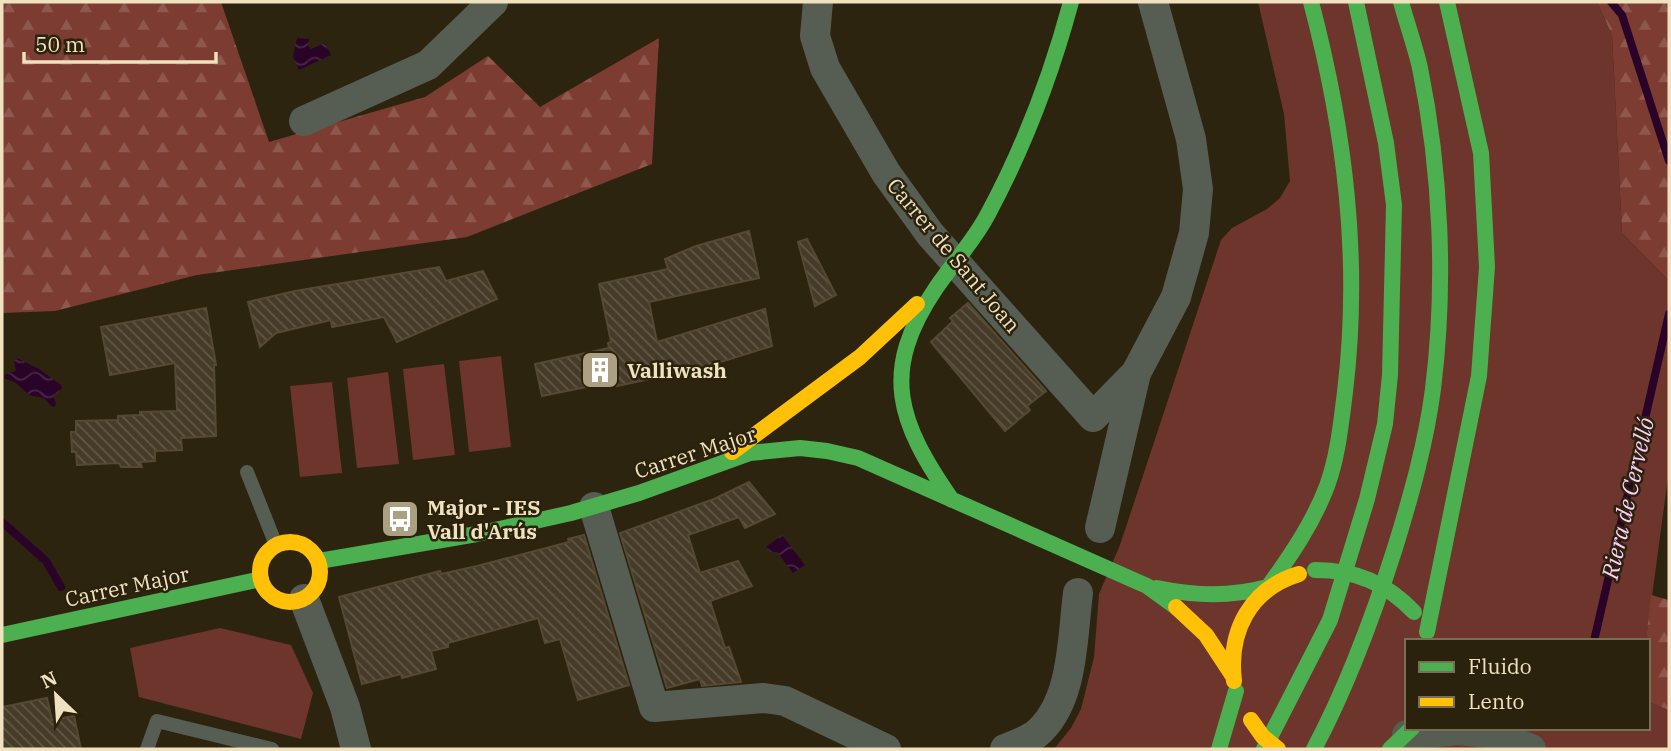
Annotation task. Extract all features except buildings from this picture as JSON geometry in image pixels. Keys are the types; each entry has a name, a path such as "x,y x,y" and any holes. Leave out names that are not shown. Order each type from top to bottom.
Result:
{"main road":[{"path":"952,500 928,467 903,407 900,364 904,345 935,289 986,218 1018,156 1041,104 1058,55 1071,2"},
{"path":"1219,749 1234,683 1234,649 1239,626 1306,530 1328,482 1350,367 1352,280 1348,187 1337,109 1311,2"},
{"path":"1264,749 1330,620 1367,499 1385,424 1390,375 1394,205 1386,142 1356,2"},
{"path":"1314,749 1330,719 1370,626 1414,488 1433,389 1440,275 1433,162 1420,67 1401,2"},
{"path":"1428,636 1479,376 1487,267 1481,153 1447,2"},
{"path":"720,461 860,357 935,289"},
{"name":"Carrer Major","path":"319,561 428,543 594,507 757,450 786,447 833,450 858,458 1147,586 1182,609 1220,653 1251,720 1263,737 1278,749"},
{"path":"298,542 307,546 319,561 320,583 314,592 304,599 293,602 272,597 261,579 261,560 276,545 298,542"},
{"name":"Carrer Major","path":"1147,586 1207,598 1229,597 1268,587 1287,577 1330,569 1368,576 1385,585 1401,597 1414,612 1428,636"},
{"name":"Carrer Major","path":"2,635 261,579"}],"street":[{"path":"304,121 428,65 493,2"},
{"path":"1100,528 1136,373 1176,297 1194,233 1198,189 1191,139 1153,2"},
{"name":"Carrer de Sant Joan","path":"822,8 815,36 825,68 879,162 929,232 955,263 1093,417 1136,373"},
{"path":"594,507 654,707 764,698 785,701 886,749"},
{"path":"1005,749 1035,734 1055,710 1065,692 1078,593"},
{"path":"304,599 345,707 356,749"},
{"path":"1403,737 1458,730 1481,731 1531,749"}],"lane":[{"path":"247,472 276,545"},
{"path":"147,749 157,721 272,749"}],"shaded area":[{"path":"1258,2 1597,2 1612,35 1622,233 1669,281 1669,470 1646,639 1405,639 1405,730 1650,730 1650,703 1669,710 1669,749 1054,749 1071,728 1081,709 1094,657 1099,594 1120,545 1221,240 1232,228 1267,209 1280,198 1290,181 1284,114"},
{"path":"501,356 511,447 469,452 459,361"},
{"path":"444,364 455,455 413,460 403,369"},
{"path":"388,372 399,464 357,468 347,378"},
{"path":"332,382 342,473 300,477 290,386"},
{"path":"220,628 291,645 313,693 301,739 139,697 130,648"}],"green space":[{"path":"2,2 221,2 269,142 425,97 488,56 540,107 659,38 652,164 467,237 197,275 55,311 2,313"},
{"path":"1597,2 1669,2 1669,281 1622,233 1612,35"},
{"path":"1651,595 1669,600 1669,710 1650,703 1650,639 1646,639"}],"water":[{"path":"297,38 309,39 308,46 311,49 325,43 331,55 299,70 293,57"},
{"path":"17,358 39,369 61,385 62,389 53,396 55,407 44,398 29,395 16,383 4,378 5,374 16,371 14,361"},
{"path":"782,535 805,565 793,573 777,552 770,552 766,547"}],"waterway":[{"name":"Riera de Cervelló","path":"1611,2 1622,15 1669,161"},
{"name":"Riera de Cervelló","path":"1594,639 1669,314"},
{"name":"Riera de Cervelló","path":"2,522 46,561 61,587"}],"traffic: fast":[{"path":"952,500 933,472 908,421 902,396 902,371 907,346 918,318 976,233 1001,189 1036,111 1071,2"},
{"path":"1268,587 1308,526 1327,486 1339,439 1350,342 1347,196 1333,99 1311,2"},
{"path":"1264,749 1330,620 1367,499 1385,424 1390,375 1394,205 1386,143 1356,2"},
{"path":"1314,749 1349,675 1387,574 1417,469 1433,389 1440,268 1437,187 1420,68 1401,2"},
{"path":"1427,632 1479,376 1487,267 1481,153 1447,2"},
{"path":"319,561 477,534 571,513 639,493 750,453 800,448 858,458 1147,586 1176,607"},
{"path":"1315,570 1344,572 1369,580 1392,593 1414,612"},
{"path":"2,635 261,579"},
{"path":"1157,588 1213,594 1268,587"},
{"path":"1219,749 1236,691"},
{"path":"1390,749 1410,730"}],"traffic: slow":[{"path":"732,452 860,357 917,304"},
{"path":"284,542 296,542 312,550 318,560 320,572 318,584 312,594 296,602 284,602 268,594 260,578 260,566 268,550 284,542"},
{"path":"1234,681 1235,645 1246,614 1267,590 1299,574"},
{"path":"1176,607 1206,635 1233,676"},
{"path":"1251,720 1263,737 1278,749"}],"place":[{"name":"Valliwash","path":"600,370"},
{"name":"Major - IES Vall d'Arús","path":"400,519"}]}
